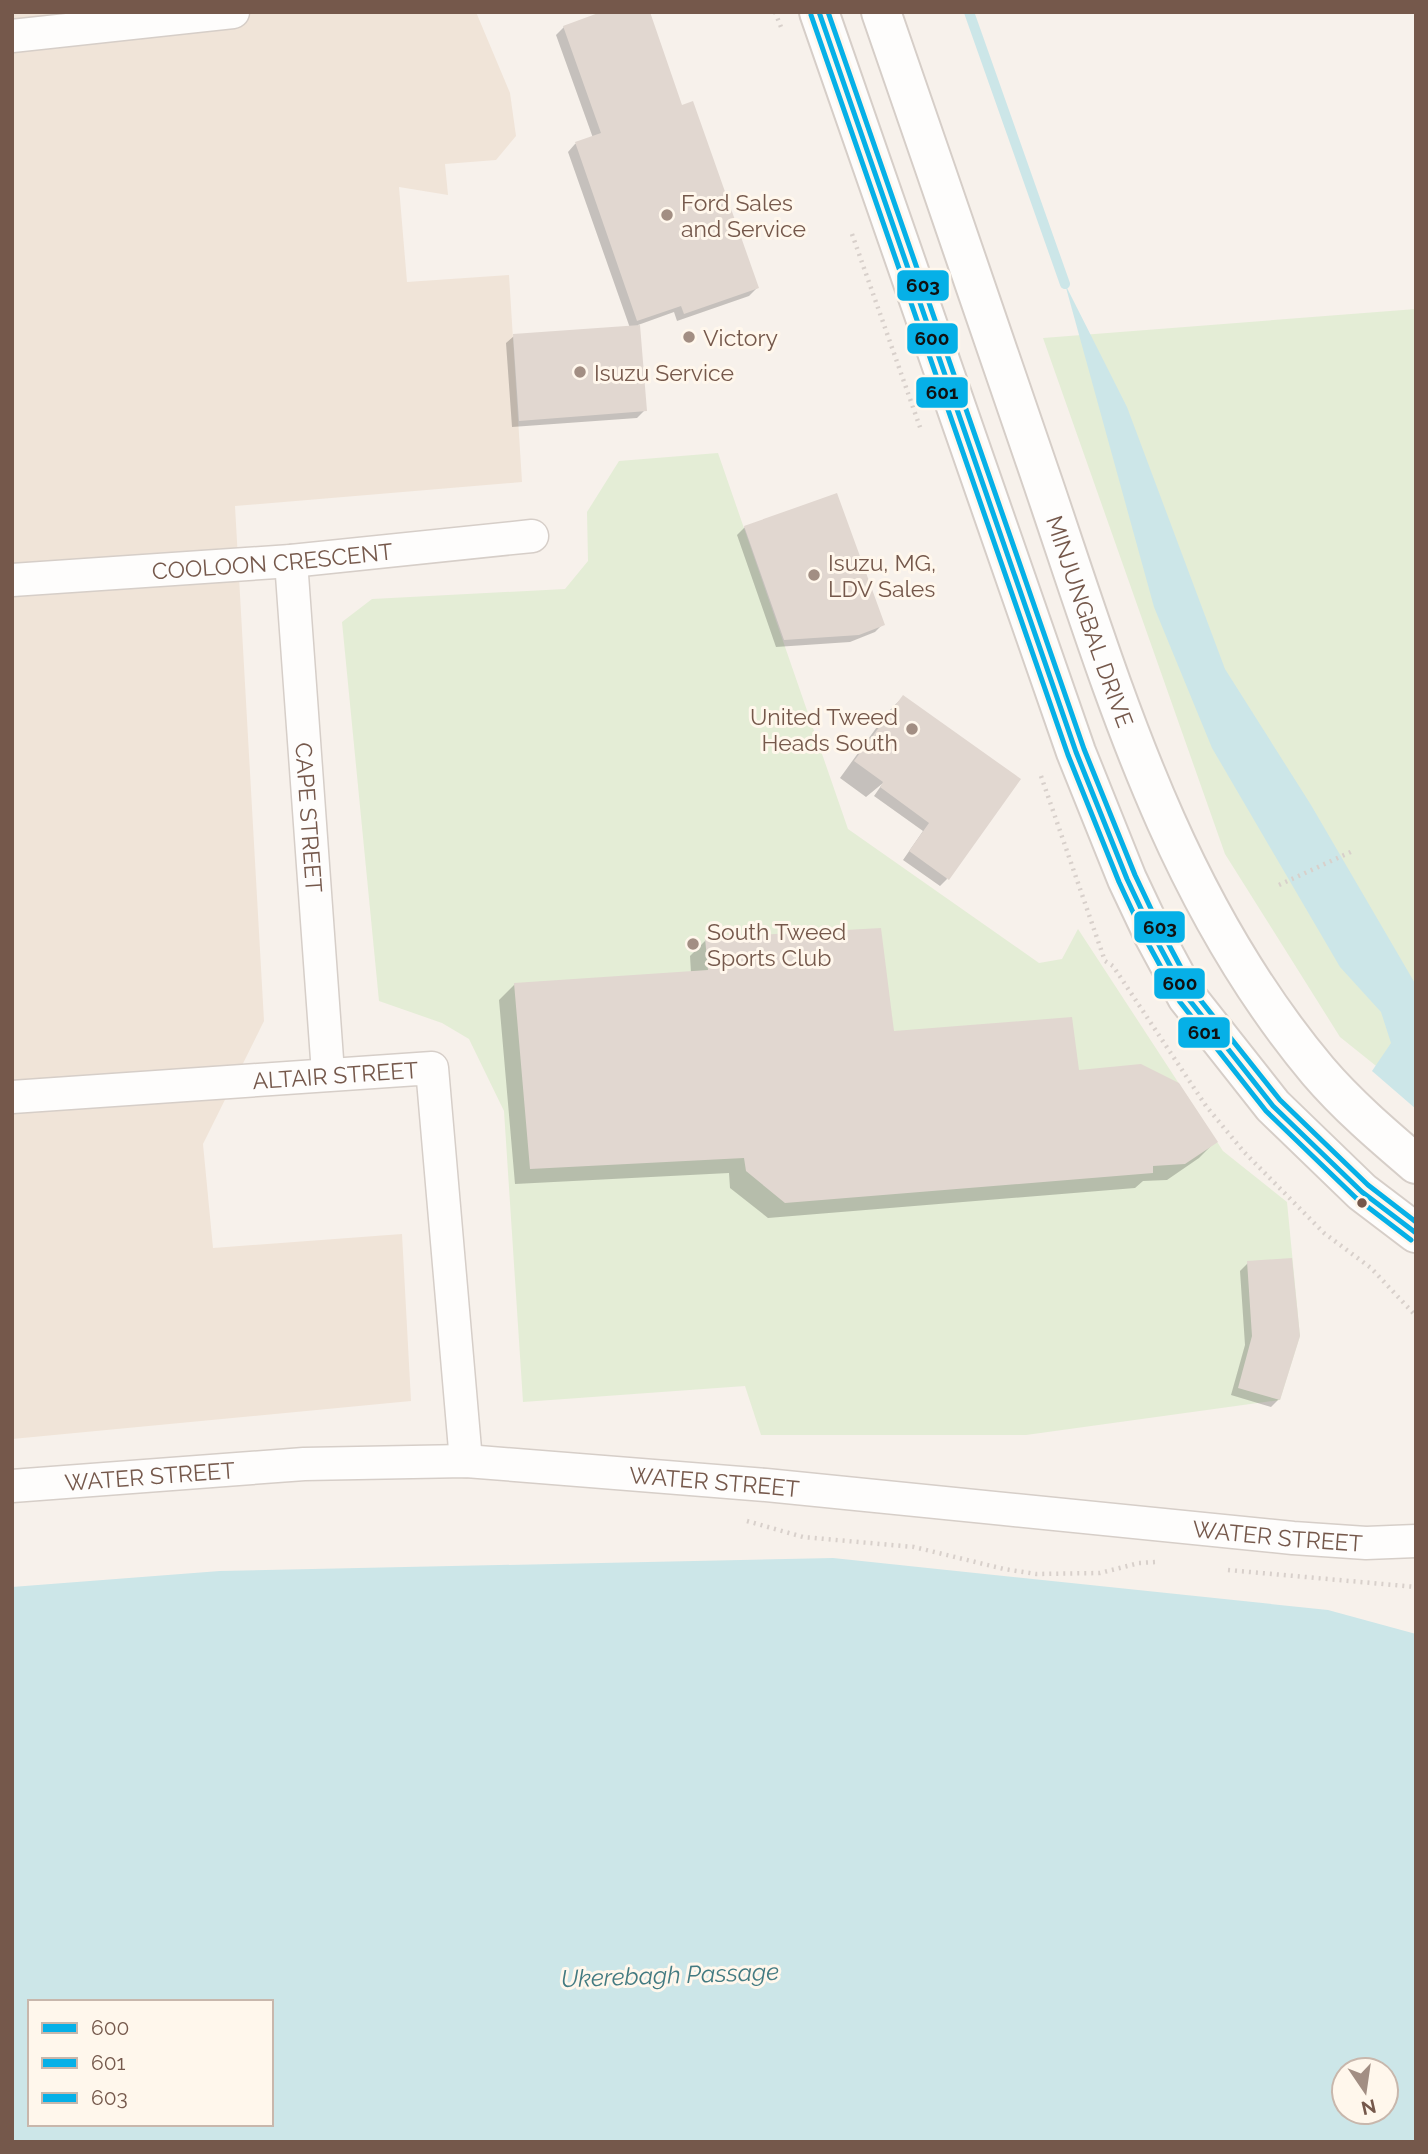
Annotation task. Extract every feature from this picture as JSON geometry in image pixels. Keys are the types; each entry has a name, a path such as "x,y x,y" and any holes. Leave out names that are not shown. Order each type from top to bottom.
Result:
{"main road":[{"path":"819,12 1076,752 1127,880 1153,934 1187,997 1273,1105 1362,1192 1416,1234"},
{"name":"MINJUNGBAL DRIVE","path":"881,12 1123,717 1171,837 1225,942 1288,1034 1358,1114 1416,1164"}],"street":[{"path":"12,36 233,12"},
{"name":"COOLOON CRESCENT","path":"12,580 291,561 532,536"},
{"name":"CAPE STREET","path":"291,561 328,1073"},
{"name":"ALTAIR STREET","path":"12,1097 328,1073 432,1068 466,1461"},
{"name":"WATER STREET","path":"12,1486 304,1464 466,1461 780,1487 1293,1538 1366,1543 1416,1541"}],"path":[{"path":"1279,885 1355,850"},
{"path":"743,1520 803,1537 905,1545 1036,1574 1069,1576 1100,1573 1139,1563 1168,1563"},
{"path":"1221,1569 1416,1587"}],"shaded area":[{"path":"12,12 476,12 510,93 516,136 496,160 445,164 448,195 399,187 407,282 509,275 522,482 235,506 264,1021 203,1144 213,1248 402,1234 411,1401 12,1439"}],"green space":[{"path":"1416,309 1416,1098 1340,1037 1225,854 1043,338"},
{"name":"South Tweed Sports Club","path":"718,453 848,829 1039,963 1062,959 1078,929 1223,1151 1287,1202 1300,1336 1280,1400 1026,1435 761,1435 745,1386 523,1402 504,1111 469,1039 442,1023 379,1001 342,622 372,599 565,589 588,561 587,512 619,461"}],"water":[{"path":"1065,284 1127,407 1225,669 1311,805 1416,985 1416,1109 1372,1071 1391,1043 1381,1012 1340,967 1212,748 1154,607"},
{"name":"Ukerebagh Passage","path":"833,1558 1328,1610 1416,1634 1416,2142 12,2142 12,1587 220,1571"}],"building":[{"name":"Ford Sales and Service","path":"601,12 650,12 682,105 693,101 759,288 684,314 681,306 637,321 575,142 601,133 563,26"},
{"name":"Isuzu Service","path":"640,325 647,411 519,421 513,334"},
{"name":"Isuzu, MG, LDV Sales","path":"837,493 885,625 859,635 784,640 744,526"},
{"path":"903,695 1021,779 949,880 909,851 929,823 880,787 883,782 854,761"},
{"path":"881,928 894,1031 1072,1017 1079,1070 1141,1064 1179,1083 1218,1142 1185,1164 1153,1166 1153,1173 785,1203 746,1171 744,1158 530,1169 514,983 708,970 705,938"},
{"path":"1292,1258 1300,1336 1280,1400 1238,1388 1252,1336 1247,1261"}],"waterway":[{"path":"969,12 1065,284"}],"transit line":[{"name":"600","path":"819,12 1076,752 1127,879 1153,934 1187,997 1273,1106 1362,1192 1416,1233"},
{"name":"603","path":"828,12 1084,749 1135,875 1161,930 1194,992 1280,1100 1368,1185 1416,1222"},
{"name":"601","path":"811,15 1068,755 1119,882 1145,938 1180,1002 1266,1111 1356,1198 1411,1240"}],"place":[{"name":"Ford Sales and Service","path":"667,215"},
{"name":"Victory","path":"689,337"},
{"name":"Isuzu Service","path":"580,372"},
{"name":"Isuzu, MG, LDV Sales","path":"814,575"},
{"name":"United Tweed Heads South","path":"912,729"},
{"name":"South Tweed Sports Club","path":"693,944"}]}
